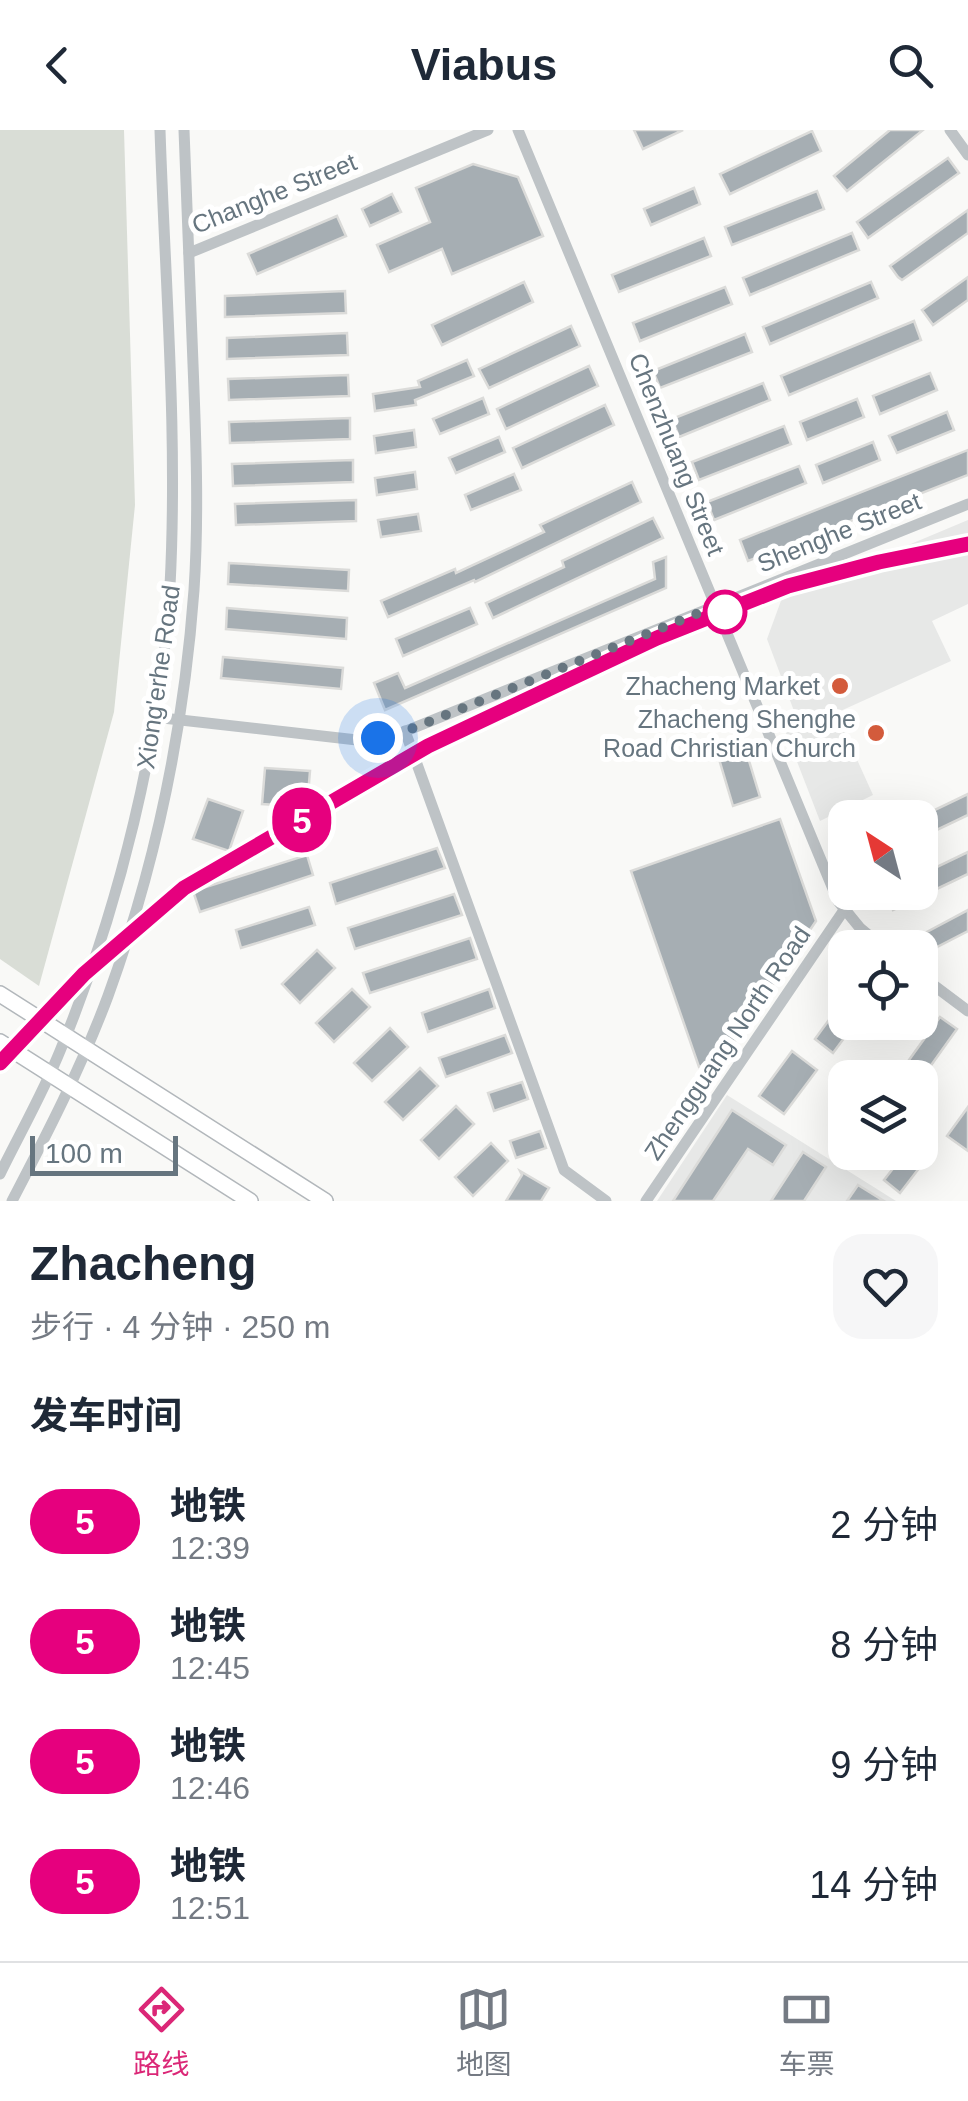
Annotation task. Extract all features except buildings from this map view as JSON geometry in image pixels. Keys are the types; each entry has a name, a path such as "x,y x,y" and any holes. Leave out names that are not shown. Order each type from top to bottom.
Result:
{"main road":[{"path":"0,994 325,1201"},
{"path":"0,1042 250,1201"}],"street":[{"name":"Xiong'erhe Road","path":"0,1174 50,1074 89,976 124,858 154,717 170,589 172,516 160,130"},
{"name":"Xiong'erhe Road","path":"12,1201 69,1086 112,984 158,822 178,720 194,591 196,531 184,130"},
{"name":"Changhe Street","path":"189,253 488,130"},
{"name":"Chenzhuang Street","path":"518,130 828,878"},
{"path":"950,130 968,154"},
{"name":"Shenghe Street","path":"154,717 357,740 405,731 968,504"},
{"path":"405,731 564,1170 606,1201"},
{"name":"Chenzhuang Street","path":"844,910 862,930"},
{"name":"Zhengguang North Road","path":"646,1201 844,910"},
{"path":"938,988 968,1011"}],"shaded area":[{"path":"0,130 124,130 135,505 114,712 39,986 0,959"},
{"name":"Zhacheng Market","path":"968,520 968,604 932,621 951,661 836,713 873,795 863,800 828,800 828,817 820,821 779,715 794,711 767,639 782,598"},
{"path":"727,1095 828,1158 828,1170 847,1170 896,1201 657,1201"}],"metro line":[{"name":"5","path":"0,1063 84,974 184,888 428,746 657,638 788,586 968,544"}],"place":[{"name":"Zhacheng Market","path":"840,686"},
{"name":"Zhacheng Shenghe Road Christian Church","path":"876,733"}],"route":[{"path":"378,738 396,735 716,606 725,612"}]}
